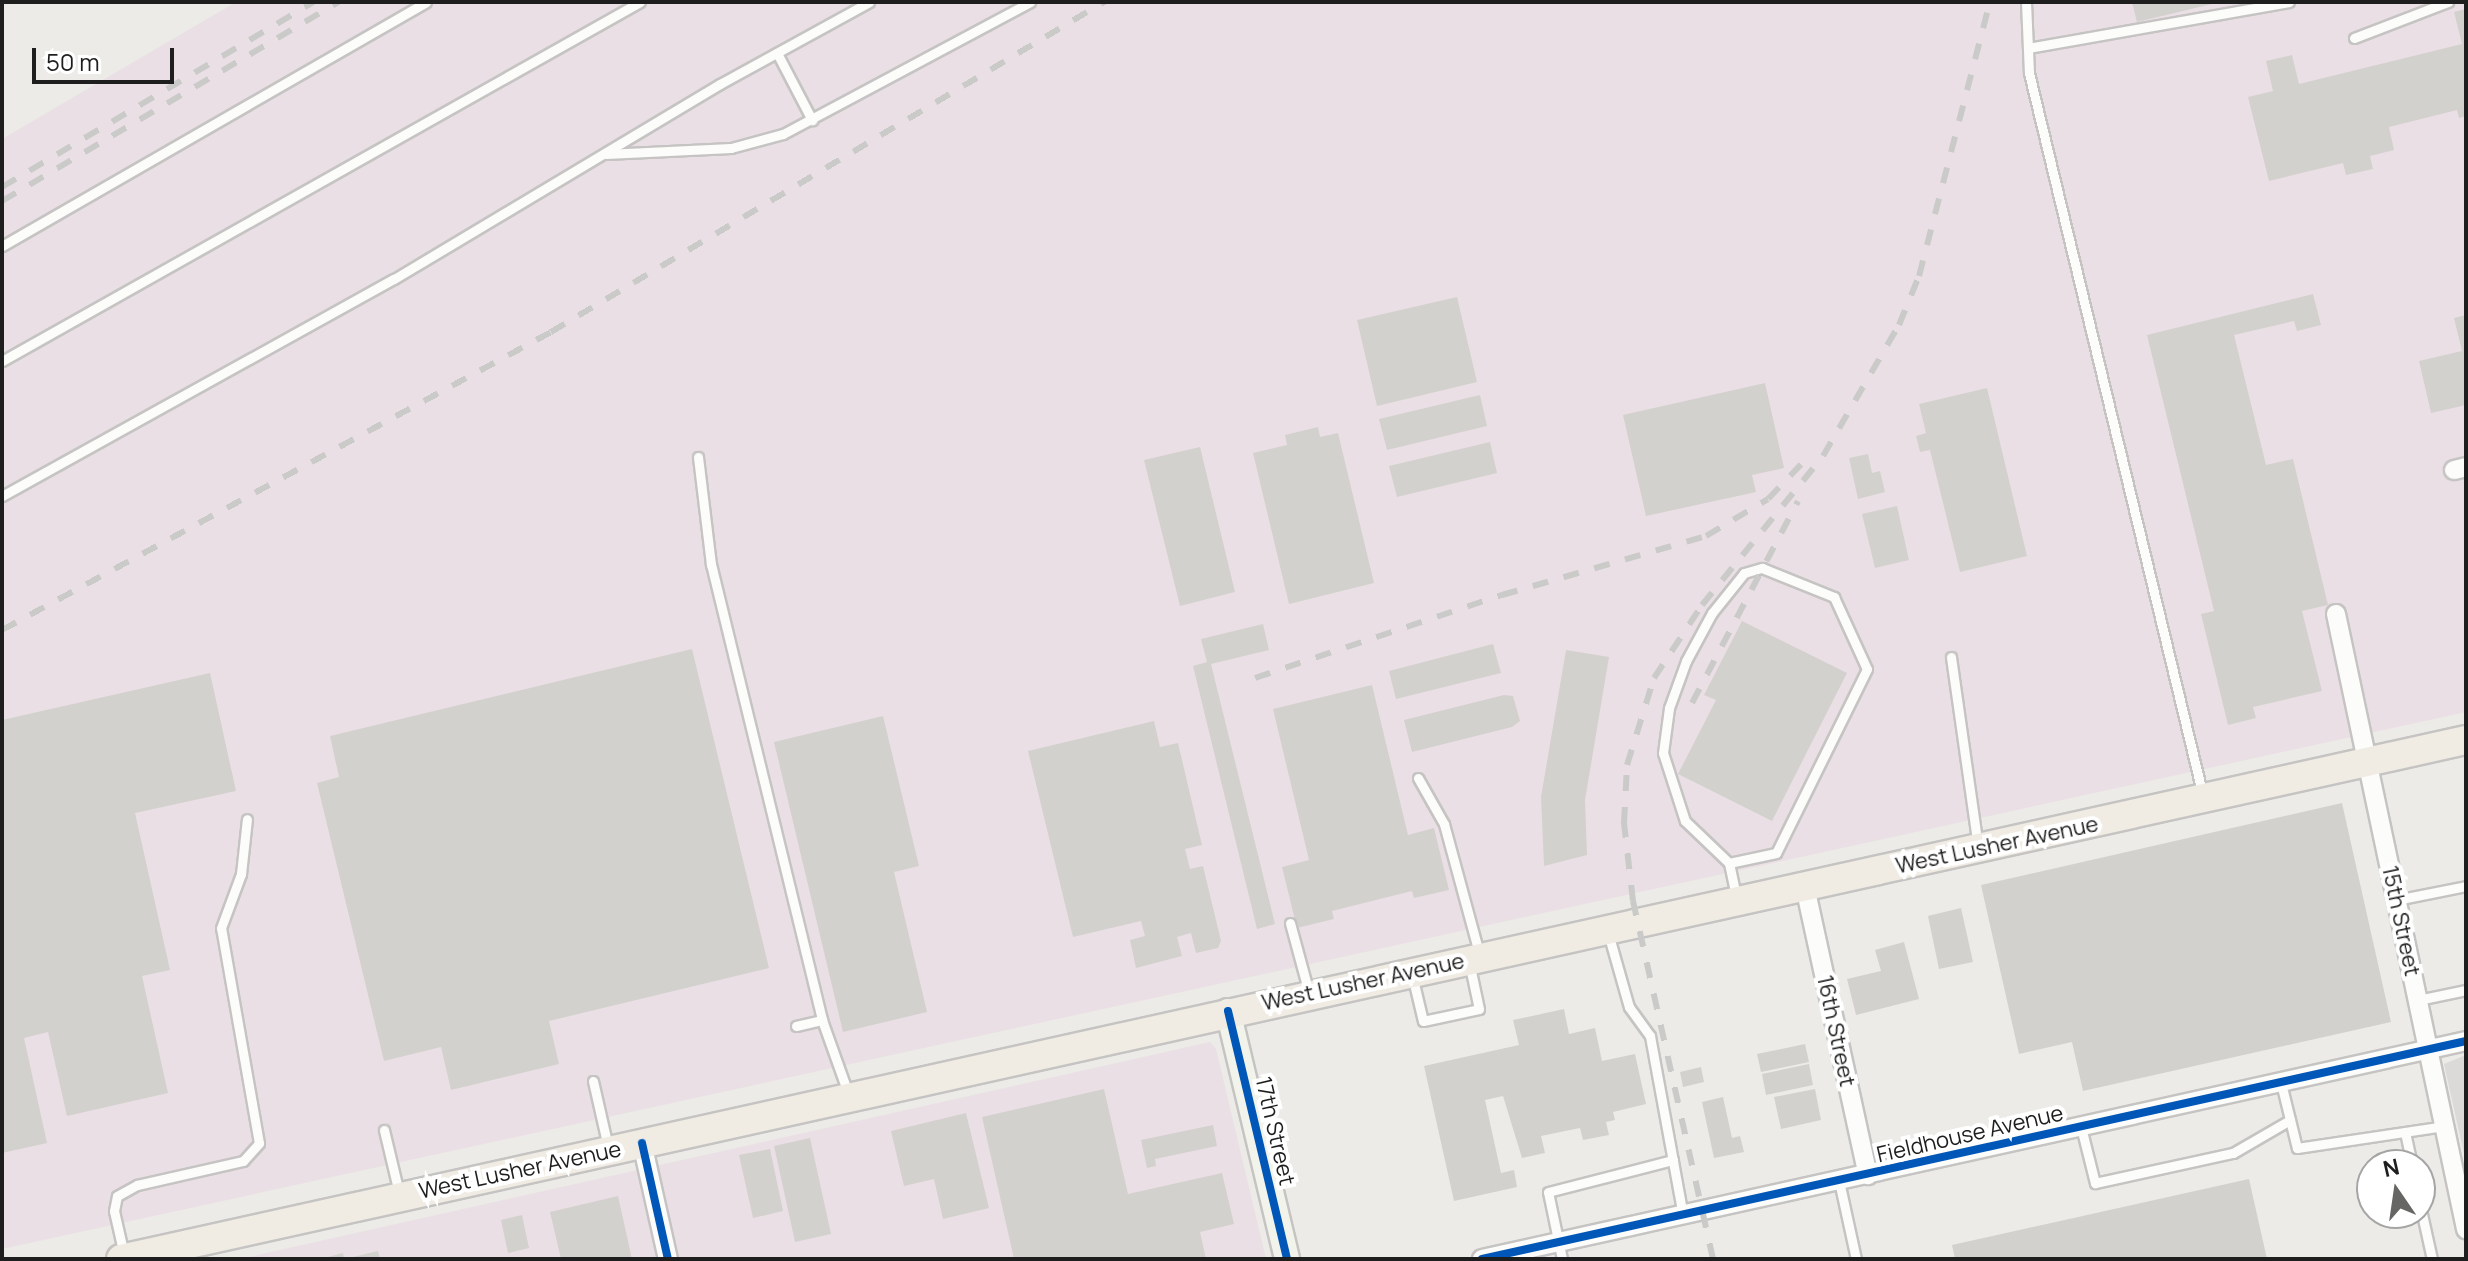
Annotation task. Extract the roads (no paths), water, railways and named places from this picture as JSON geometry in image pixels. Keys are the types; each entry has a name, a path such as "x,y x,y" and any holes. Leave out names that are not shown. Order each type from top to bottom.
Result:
{"main road":[{"name":"West Lusher Avenue","path":"123,1259 170,1254 400,1197 1228,1011 1607,929 1738,904 2466,740"}],"street":[{"name":"15th Street","path":"2336,614 2462,1195 2466,1229"},
{"name":"16th Street","path":"1805,887 1868,1175"},
{"name":"17th Street","path":"1228,1011 1287,1259"},
{"name":"Fieldhouse Avenue","path":"1482,1259 1560,1251 1683,1215 2466,1041"},
{"path":"642,1143 668,1259"}],"lane":[{"path":"2,246 426,2"},
{"path":"2,361 640,2"},
{"path":"2,496 394,279 603,154 869,2"},
{"path":"603,154 731,148 812,120 1030,2"},
{"path":"2026,2 2029,73 2204,799"},
{"path":"2028,48 2289,2"},
{"path":"2354,38 2448,2"},
{"path":"777,53 812,120"},
{"path":"698,457 711,564 822,1020 849,1097"},
{"path":"1729,863 1776,853 1867,669 1834,597 1762,568 1744,573 1686,661 1669,708 1663,753 1685,821 1729,863 1738,904"},
{"path":"1951,657 1979,849"},
{"path":"1411,972 1423,1021 1479,1009 1474,958 1444,824 1418,778"},
{"path":"123,1259 114,1211 117,1196 137,1185 243,1161 259,1143 221,928 241,874 247,819"},
{"path":"2396,900 2466,886"},
{"path":"1290,923 1310,993"},
{"path":"1607,929 1629,1007 1650,1036 1683,1215"},
{"path":"2418,1000 2466,990"},
{"path":"796,1026 822,1020"},
{"path":"593,1081 608,1151"},
{"path":"2281,1083 2297,1148 2445,1126"},
{"path":"2081,1127 2095,1183 2233,1153 2290,1120"},
{"path":"384,1130 400,1197"},
{"path":"2405,1132 2409,1149"},
{"path":"1560,1251 1548,1192 1673,1160"},
{"path":"1839,1181 1856,1259"},
{"path":"2425,1229 2432,1259"}],"railway":[{"path":"2,187 313,2"},
{"path":"2,201 338,2"},
{"path":"2,630 551,332 1104,2"},
{"path":"1713,1259 1633,901 1624,823 1627,765 1654,678 1702,605 1823,456 1899,325 1919,276 1990,2"},
{"path":"1255,678 1502,595 1706,536 1768,499 1811,454"},
{"path":"1692,703 1798,501"}]}
